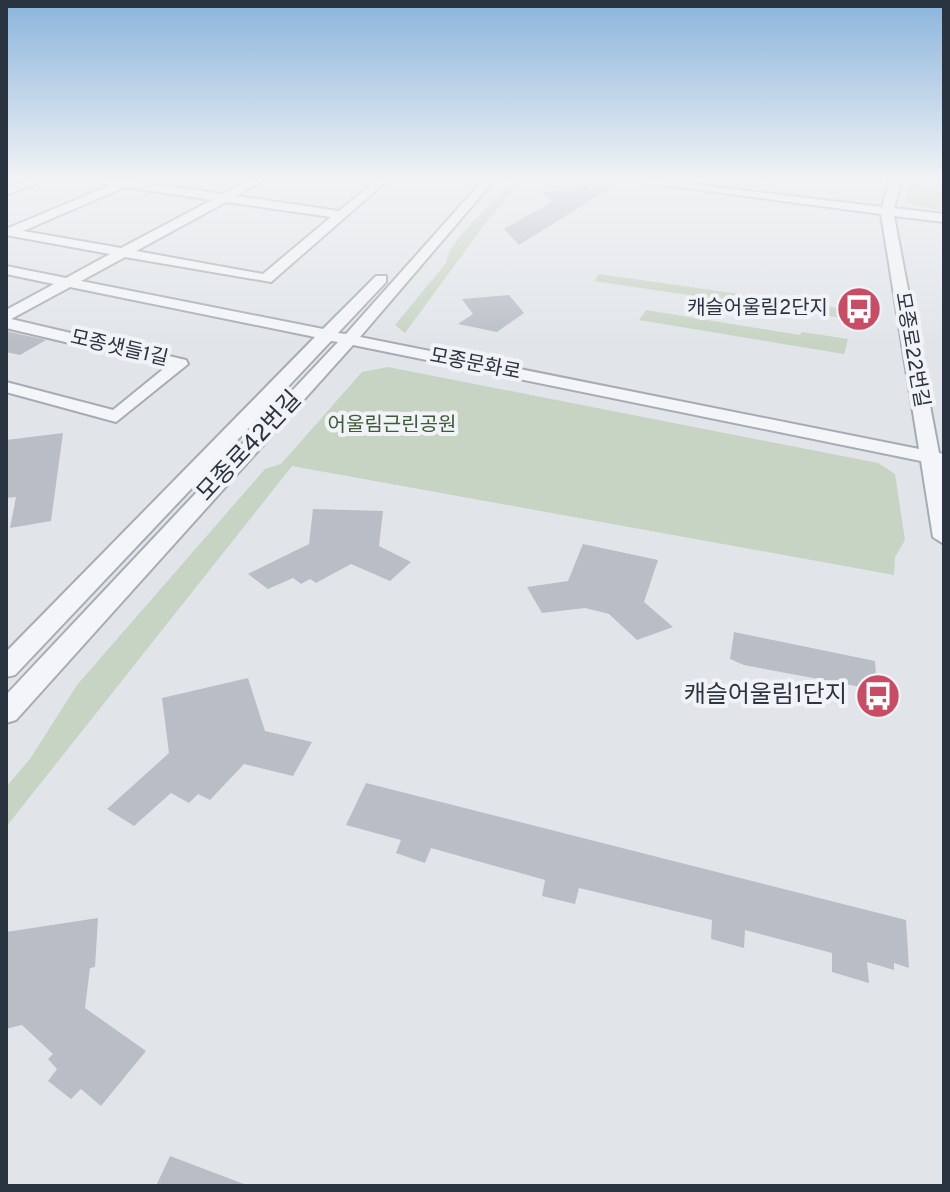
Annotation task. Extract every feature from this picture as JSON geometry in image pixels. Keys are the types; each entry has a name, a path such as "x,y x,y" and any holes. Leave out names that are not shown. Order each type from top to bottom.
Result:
{"street":[{"path":"18,234 266,279 319,234"},
{"path":"6,316 159,234"},
{"name":"모종로42번길","path":"6,668 424,234"},
{"name":"모종로42번길","path":"6,713 349,340 442,234"},
{"name":"모종로22번길","path":"892,234 937,458 944,537"},
{"name":"모종문화로","path":"6,270 937,458"},
{"name":"모종샛들1길","path":"6,323 180,364 116,416 6,387"}],"green space":[{"path":"463,234 478,234 405,333 395,325 446,263"},
{"path":"599,274 845,309 843,318 594,281"},
{"path":"646,310 800,335 802,332 848,339 844,354 639,320"},
{"name":"어울림근린공원","path":"388,367 878,463 895,474 905,540 895,557 894,575 292,466 6,827 6,787 30,759 77,685 265,469 281,464 362,372"}],"building":[{"path":"508,234 537,234 519,245"},
{"path":"509,295 524,313 497,332 458,324 473,314 462,299"},
{"path":"6,331 46,340 20,355 6,352"},
{"path":"63,433 51,521 10,528 16,497 6,498 6,440"},
{"path":"313,509 383,511 379,546 411,562 390,581 351,564 316,583 310,579 301,584 293,578 268,589 248,574 309,544"},
{"path":"583,544 658,560 644,602 673,627 637,640 609,614 585,608 542,613 527,587 568,581"},
{"path":"734,632 875,661 877,690 744,665 730,659"},
{"path":"248,678 265,731 312,742 293,776 244,764 210,800 198,794 189,803 171,793 134,826 107,809 169,753 162,698"},
{"path":"366,783 906,920 909,968 894,963 894,970 867,962 869,983 832,972 832,953 745,930 744,948 711,939 712,920 579,888 575,904 542,896 545,880 431,848 425,863 396,853 401,840 346,825"},
{"path":"98,918 95,967 90,968 85,1008 146,1051 101,1106 81,1089 71,1099 48,1081 57,1069 48,1059 53,1054 22,1025 6,1029 6,932"},
{"path":"170,1156 244,1184 156,1186"}],"place":[{"name":"캐슬어울림2단지","path":"859,309"},
{"name":"캐슬어울림1단지","path":"878,696"}]}
